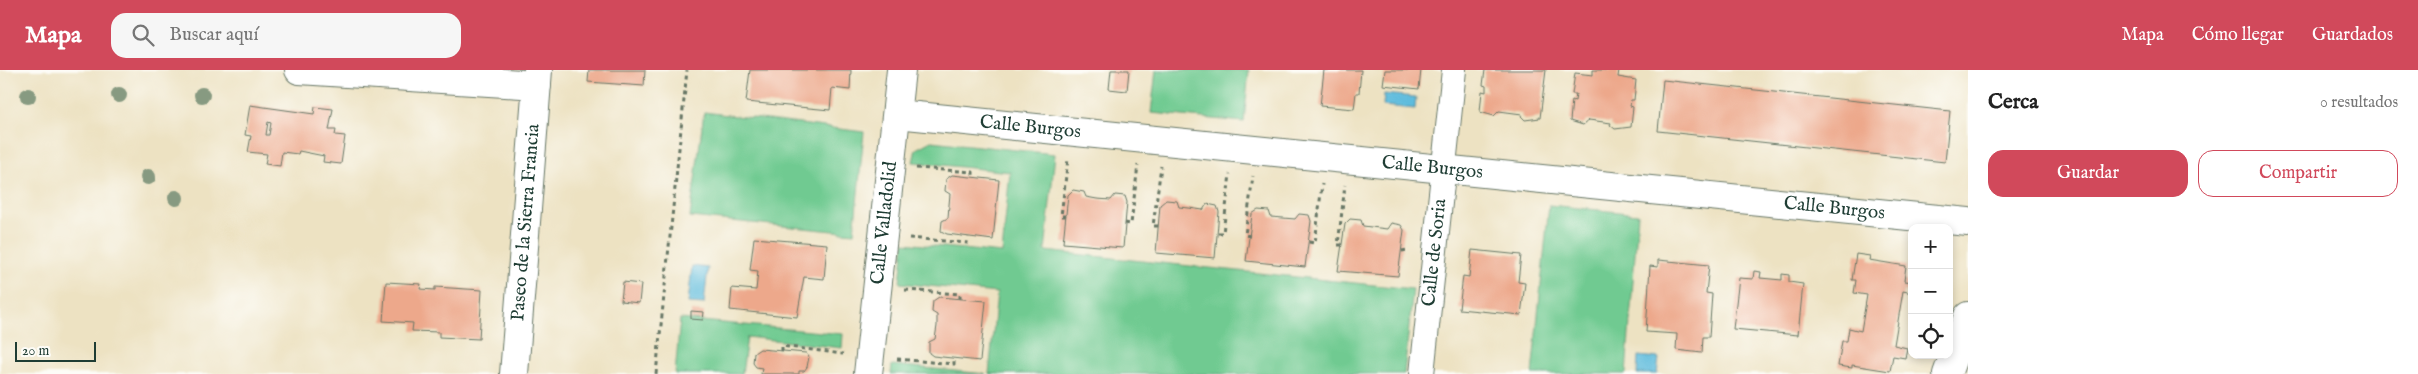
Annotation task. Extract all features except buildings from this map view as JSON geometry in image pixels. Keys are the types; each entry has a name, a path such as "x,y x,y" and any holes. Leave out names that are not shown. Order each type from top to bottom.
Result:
{"street":[{"path":"299,70 538,77"},
{"name":"Calle Valladolid","path":"868,374 902,70"},
{"name":"Calle de Soria","path":"1422,374 1454,70"},
{"name":"Paseo de la Sierra Francia","path":"514,374 538,77"},
{"name":"Calle Burgos","path":"897,114 1968,222"},
{"path":"1947,374 1968,316"}],"path":[{"path":"656,374 687,70"},
{"path":"1066,216 1061,216 1069,152"},
{"path":"1125,223 1131,224 1138,159"},
{"path":"1158,226 1153,226 1161,162"},
{"path":"912,168 973,172 973,177"},
{"path":"1218,232 1223,233 1231,169"},
{"path":"1250,236 1245,235 1253,171"},
{"path":"1310,242 1315,243 1323,178"},
{"path":"1342,245 1338,244 1346,180"},
{"path":"905,238 967,243 968,237"},
{"path":"899,289 960,294 960,299"},
{"path":"782,351 782,346 846,355"},
{"path":"892,359 954,364 954,358"}],"green space":[{"path":"1156,70 1249,70 1244,122 1151,113"},
{"path":"704,112 864,132 854,233 690,217"},
{"path":"931,141 1055,154 1045,251 1413,289 1404,374 989,374 997,293 900,283 904,243 1002,253 1010,172 913,162 916,149"},
{"path":"1549,205 1638,214 1626,374 1532,374"},
{"path":"680,319 843,334 842,348 747,337 742,374 675,374"},
{"path":"892,365 986,374 891,374"}],"water":[{"path":"1384,94 1416,97 1415,109 1383,106"},
{"path":"692,266 708,268 704,304 688,303"},
{"path":"1638,356 1659,358 1657,374 1637,374"}]}
